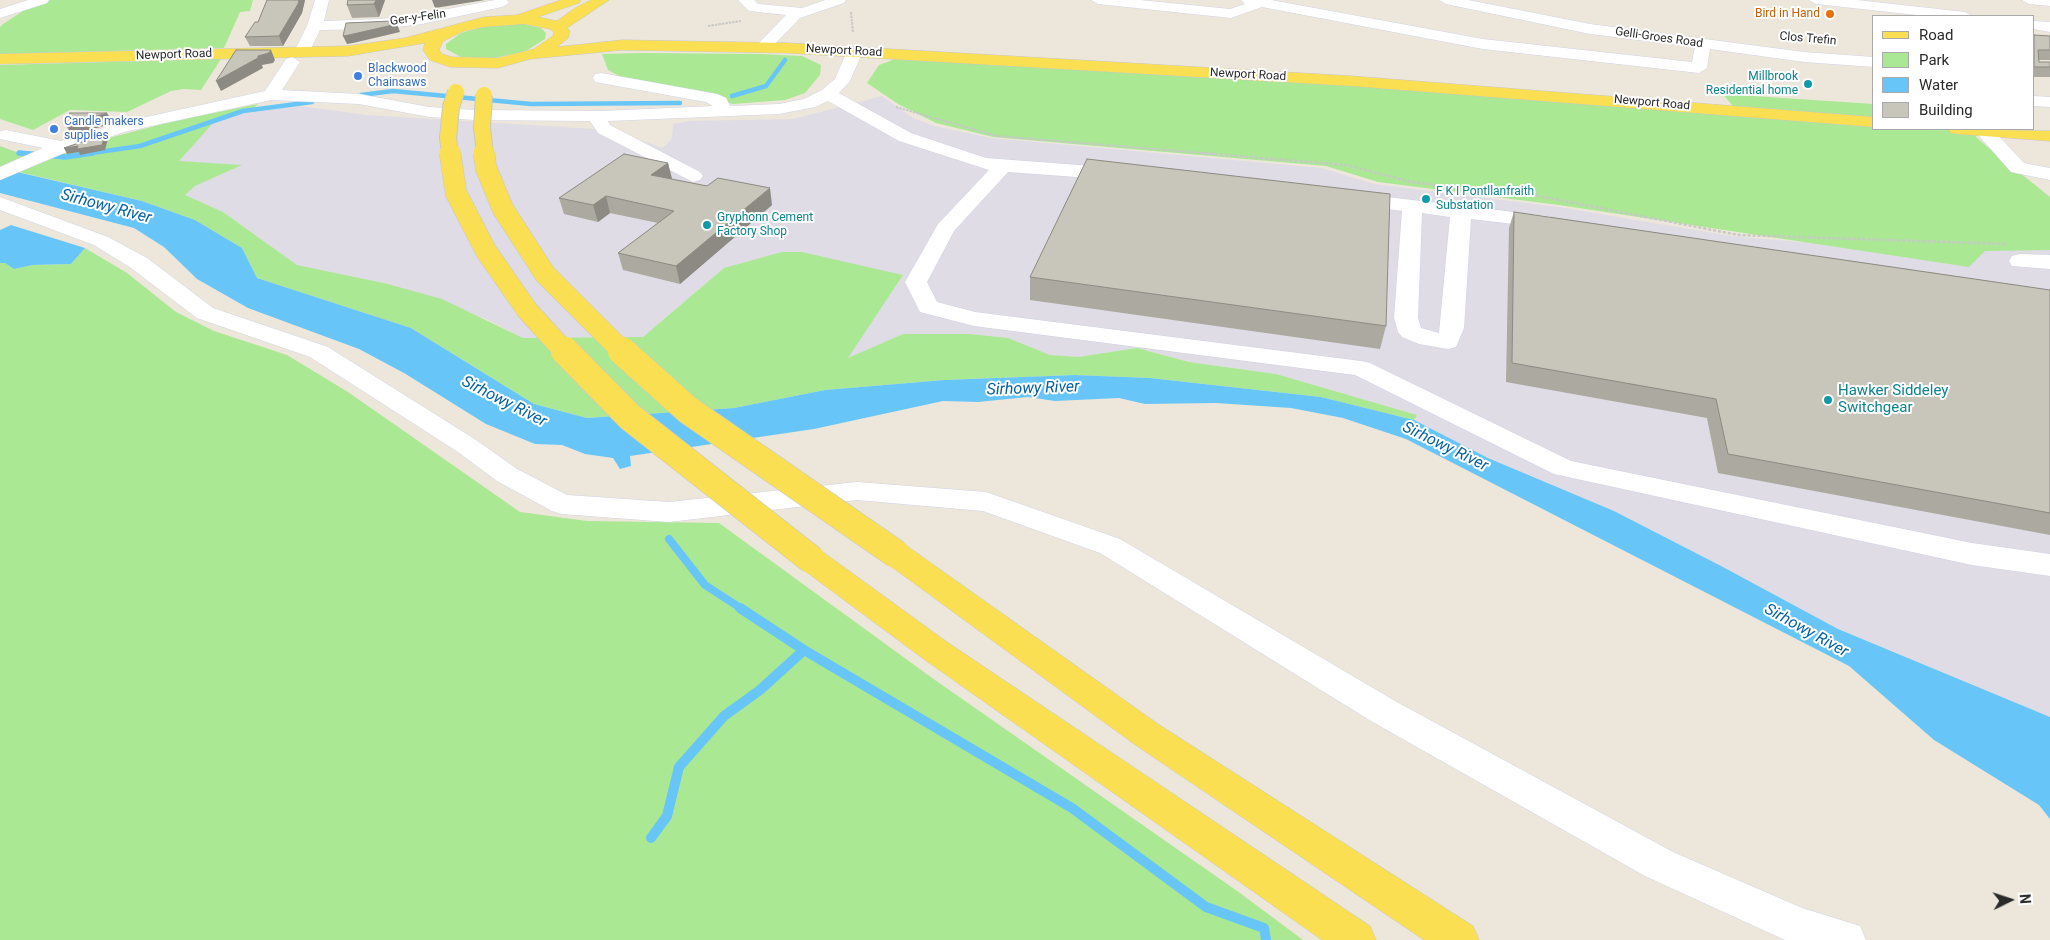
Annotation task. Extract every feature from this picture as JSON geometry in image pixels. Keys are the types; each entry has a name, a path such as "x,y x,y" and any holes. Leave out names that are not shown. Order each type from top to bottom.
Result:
{"main road":[{"path":"505,19 542,12 574,0"},
{"path":"602,0 574,14 561,30 560,38 553,45 528,56 497,75 484,95 482,128 486,168 503,209 545,274 642,371 688,410 896,554 1146,734 1460,940"},
{"name":"Newport Road","path":"0,59 297,57 396,45 442,35 468,25 505,19 541,21 588,41 622,45 763,46 1361,82 1872,122"},
{"path":"442,35 434,42 431,50 445,61 459,78 451,107 448,138 456,193 486,251 527,310 577,365 630,417 812,560 936,651 1356,940"},
{"name":"Newport Road","path":"348,51 480,64 528,56 622,45"},
{"path":"1983,130 2050,136"}],"street":[{"path":"0,14 42,0"},
{"path":"271,96 315,26 322,0"},
{"path":"745,0 754,8 800,12 845,4"},
{"path":"1101,0 1232,14 1254,1 1483,44 1698,68 1703,45"},
{"name":"Gelli-Groes Road","path":"1446,0 1590,28 1703,45 1872,62"},
{"path":"1816,0 1957,15"},
{"path":"2029,0 2050,2"},
{"name":"Ger-y-Felin","path":"315,26 359,28 430,18 502,3"},
{"path":"763,46 777,31 800,12"},
{"path":"2035,25 2050,27"},
{"path":"0,174 59,149 119,128 271,96 359,99 429,112 475,115 602,116 720,112 795,106 828,94 842,82 855,51"},
{"path":"601,78 711,98 720,102 720,112"},
{"path":"828,94 905,137 984,164 1136,176"},
{"path":"2035,101 2050,102"},
{"path":"602,116 598,122 604,129 693,176"},
{"path":"1983,130 2018,168 2050,174"},
{"path":"6,135 59,149"},
{"path":"1004,165 945,228 916,282 928,307 974,318 1361,368 1564,468 1972,554 2050,565"},
{"path":"1332,196 1568,225"},
{"path":"0,203 101,241 138,263 205,312 319,352 467,446 507,474 562,504 668,512 857,490 986,502 1110,546 1383,710 1660,864 1798,926 1846,940"},
{"path":"1412,206 1406,318 1410,332 1427,339 1448,342 1452,328 1461,212"},
{"path":"2016,253 2050,262"}],"path":[{"path":"845,4 855,51"},
{"path":"708,26 746,20"},
{"path":"891,105 997,136 1346,165 1412,182 1478,190 1513,191 1738,236 2016,253"}],"shaded area":[{"path":"882,96 913,118 934,126 991,138 1321,168 1374,184 1559,207 1737,237 1816,243 2050,249 2050,717 1838,629 1614,511 1488,458 1414,420 1416,415 1276,374 1189,362 1137,348 1078,357 1050,355 1008,338 970,334 903,334 847,359 903,275 724,268 643,337 523,338 484,318 384,283 297,265 223,212 185,195 195,186 240,166 178,161 215,121 252,110 300,106 367,115 594,129 605,136 617,132 663,148 672,138 673,124 690,121 793,119"}],"green space":[{"path":"50,0 253,0 250,11 240,12 224,48 0,54 0,27 23,11 25,5"},
{"path":"519,23 541,28 546,33 545,39 526,51 494,58 461,57 446,49 446,44 461,33 489,25"},
{"path":"602,54 802,56 821,65 820,75 805,93 785,100 733,104 625,79 608,70"},
{"path":"898,58 1376,85 1740,115 1723,94 1872,104 1872,130 1972,130 1978,139 2050,197 2050,250 1985,251 1969,267 1559,205 1378,182 1326,166 993,137 936,123 898,104 867,83 879,65"},
{"path":"221,59 201,90 184,89 171,91 127,112 70,110 33,130 0,119 0,65"},
{"path":"258,104 252,110 215,121 179,161 242,165 195,186 185,195 223,212 297,265 384,283 442,299 523,338 643,337 724,268 782,252 802,252 903,275 848,358 903,334 970,334 1008,338 1050,355 1078,357 1137,348 1189,362 1276,374 1417,415 1414,420 1321,397 1150,378 1075,375 944,380 825,390 734,408 587,418 534,404 411,328 257,278 242,248 195,220 142,201 19,172 90,143 174,121"},
{"path":"0,146 19,153 29,154 0,167"},
{"path":"85,248 127,273 176,312 214,331 287,355 348,392 520,512 587,521 719,523 935,680 1240,893 1303,940 0,940 0,263 5,263 14,269 33,265 71,264"}],"water":[{"name":"Sirhowy River","path":"0,168 142,201 195,220 242,248 257,278 411,328 534,404 587,418 734,408 825,390 944,380 1075,375 1150,378 1321,397 1414,420 1488,458 1614,511 1838,629 2050,717 2050,819 2039,805 1934,740 1849,666 1406,439 1343,418 1291,408 1216,403 1145,404 1119,398 1055,401 1028,397 978,402 943,401 814,429 630,456 631,466 620,469 613,458 585,454 562,445 535,444 486,424 404,373 359,349 248,308 197,279 164,247 134,228 0,193"},
{"path":"11,225 85,248 71,264 33,265 14,269 5,263 0,263 0,230"}],"building":[{"path":"267,0 299,0 279,36 245,37 255,22 258,22"},
{"path":"348,0 376,0 374,4 347,5"},
{"path":"392,21 397,24 343,36 346,23"},
{"path":"2035,35 2050,36 2050,50 2038,50 2039,62 2050,62 2050,67 2035,67"},
{"path":"236,50 271,50 269,53 258,56 258,58 216,81"},
{"path":"70,113 107,113 66,125"},
{"path":"105,134 102,145 77,149 78,146 64,148"},
{"path":"624,154 668,163 651,175 707,186 718,178 770,188 676,266 618,253 674,211 606,196 593,205 559,198"},
{"path":"1087,159 1390,194 1386,326 1030,277"},
{"name":"Hawker Siddeley Switchgear","path":"1514,212 2050,290 2050,513 1728,454 1716,399 1512,363"}],"waterway":[{"path":"732,96 766,86 785,60"},
{"path":"361,95 393,91 531,104 680,103"},
{"path":"85,154 140,146 243,111 312,102"},
{"path":"32,154 19,153 65,157 93,153"},
{"path":"669,539 705,585 742,609"},
{"path":"740,608 804,650"},
{"path":"651,838 667,816 679,767 724,716 760,690 804,650"},
{"path":"804,650 1072,808 1206,907 1264,928 1266,940"}],"place":[{"name":"Bird in Hand","path":"1830,14"},
{"name":"Blackwood Chainsaws","path":"358,76"},
{"name":"Millbrook Residential home","path":"1808,84"},
{"name":"Candle makers supplies","path":"54,129"},
{"name":"F K I Pontllanfraith Substation","path":"1426,199"},
{"name":"Gryphonn Cement Factory Shop","path":"707,225"},
{"name":"Hawker Siddeley Switchgear","path":"1828,400"}]}
